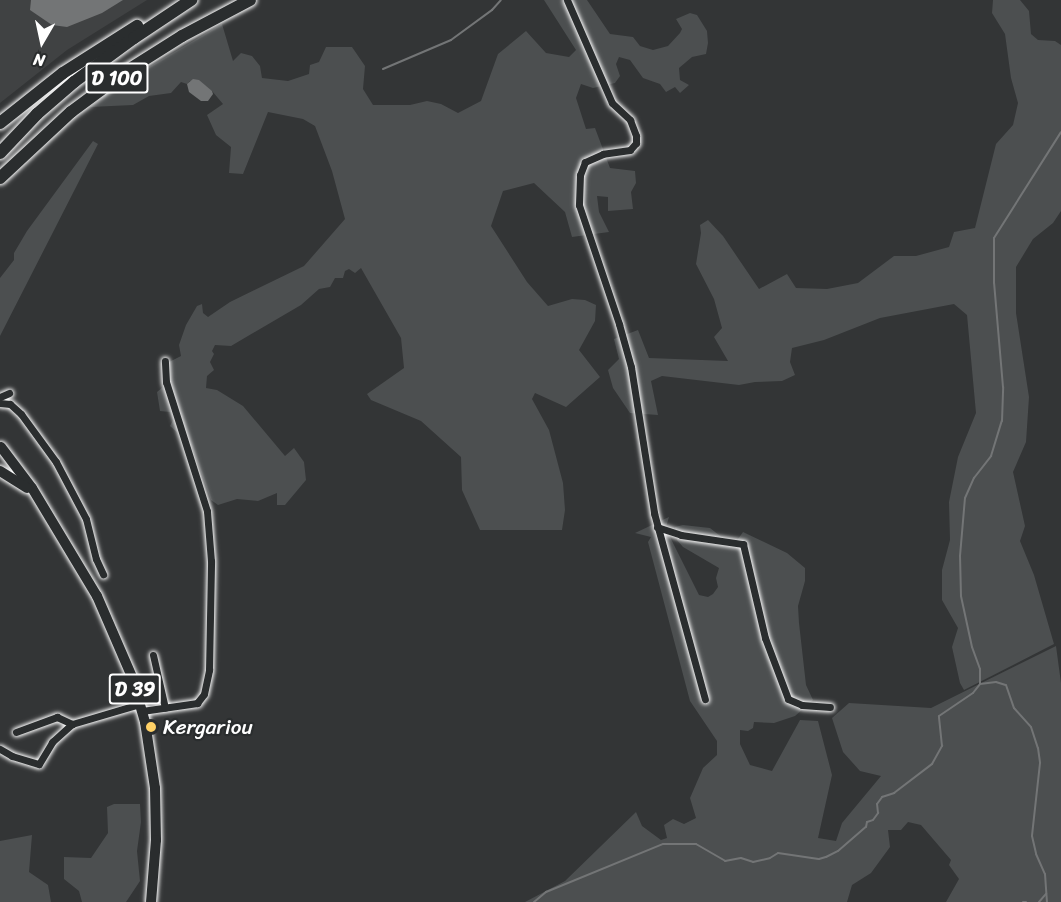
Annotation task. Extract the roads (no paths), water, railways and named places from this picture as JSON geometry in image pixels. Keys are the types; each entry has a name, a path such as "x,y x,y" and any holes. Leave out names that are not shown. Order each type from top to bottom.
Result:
{"highway":[{"path":"0,123 83,58 190,0"},
{"name":"D 100","path":"0,153 37,114 74,82 126,43 190,0"},
{"name":"D 100","path":"0,178 71,112 125,72 182,36 250,0"}],"main road":[{"name":"D 39","path":"0,447 38,499 105,611 141,708 156,806 151,902"},
{"name":"D 39","path":"0,471 22,484 38,499"}],"street":[{"path":"567,0 612,103 630,120 636,136 636,143 630,150 603,153 585,162 580,175 579,205 631,367 657,527 705,699"},
{"path":"0,749 12,756 39,764 52,742 72,724 141,708 194,705 204,694 208,670 211,601 207,511 166,382 165,362"},
{"path":"0,397 9,393"},
{"path":"0,403 10,404 21,414 56,462 86,519 96,559 103,573"},
{"path":"657,527 681,535 743,544 765,638 788,699 802,705 830,706"},
{"path":"153,655 165,708"},
{"path":"16,732 57,717 72,724"}],"waterway":[{"path":"383,69 451,40 492,10 501,0"},
{"path":"534,902 546,892 663,844 696,844 725,861 741,858 753,862 770,858 778,853 819,859 826,857 838,851 866,827 867,822 873,820 878,813 877,804 882,797 894,793 932,764 942,746 939,716 973,693 980,684 980,669 972,647 961,596 960,556 965,498 974,478 991,456 1002,421 1003,387 994,283 994,238 1061,132"},
{"path":"980,684 996,682 1006,685 1014,708 1031,727 1038,748 1040,763 1032,836 1036,854 1045,874 1047,902"},
{"path":"1039,902 1046,894"}],"place":[{"name":"Kergariou","path":"151,727"}]}
